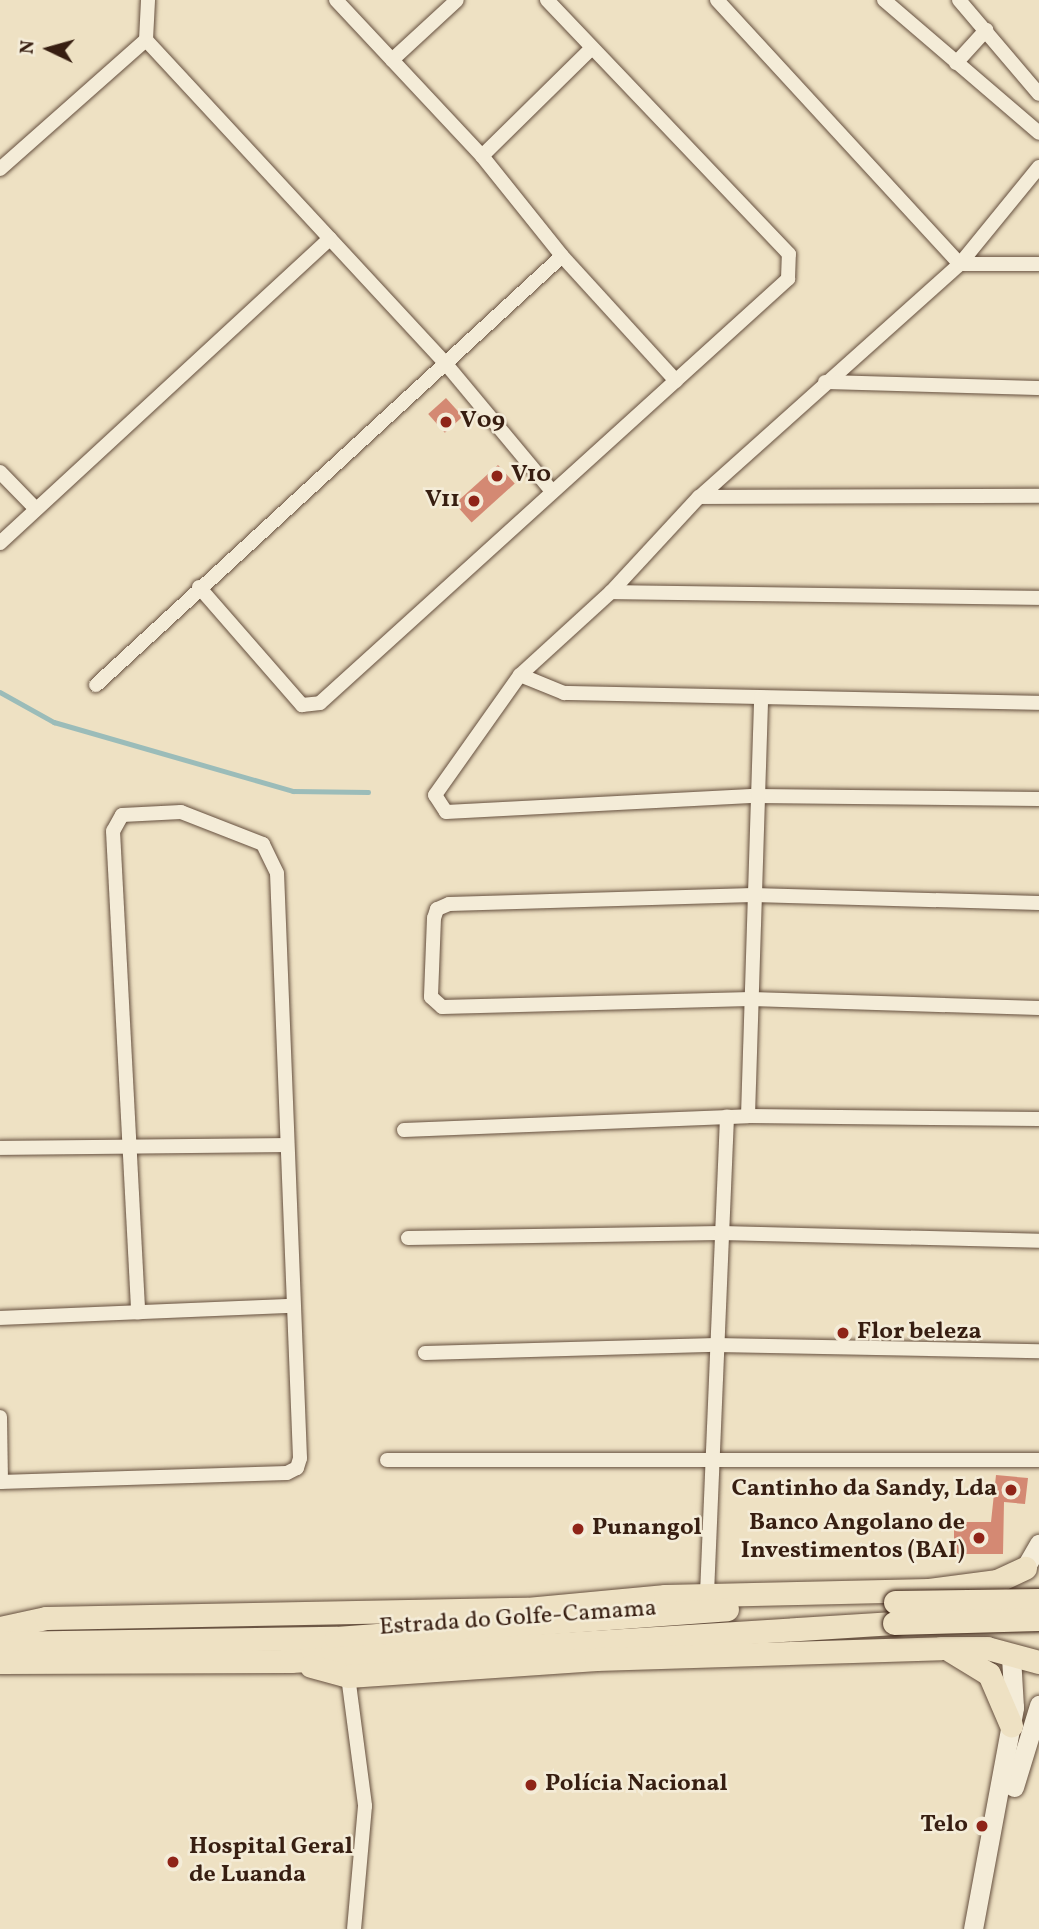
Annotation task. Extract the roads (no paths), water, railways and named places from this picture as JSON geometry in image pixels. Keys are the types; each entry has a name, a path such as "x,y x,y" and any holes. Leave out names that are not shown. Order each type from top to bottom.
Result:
{"highway":[{"path":"0,1628 46,1618 527,1609 707,1594 954,1588 997,1581 1032,1564"},
{"path":"1006,1598 1032,1564"},
{"name":"Estrada do Golfe-Camama","path":"0,1661 291,1661 1039,1600"},
{"name":"Estrada do Golfe-Camama","path":"0,1643 336,1638 701,1610 895,1613 1039,1619"},
{"path":"1005,1623 1011,1656"},
{"path":"942,1648 989,1674 1011,1725"},
{"path":"291,1661 349,1684 596,1659 987,1648 1039,1662"}],"main road":[{"path":"1032,1564 1039,1544"},
{"path":"973,1929 1011,1725 1011,1656"},
{"path":"986,1929 1020,1755 1038,1707"}],"street":[{"path":"148,0 146,40 446,365 552,491"},
{"path":"336,0 482,156 562,256 676,381"},
{"path":"392,60 457,0"},
{"path":"198,587 302,705 310,707 788,279 789,254 547,0"},
{"path":"718,0 960,264 1039,264"},
{"path":"884,0 1039,133"},
{"path":"959,0 1039,93"},
{"path":"956,63 986,30"},
{"path":"0,169 146,40"},
{"path":"482,156 592,48"},
{"path":"1039,167 960,264 699,497 611,592 520,675 435,795 446,812 756,796 1039,799"},
{"path":"0,543 34,508 330,239"},
{"path":"96,685 198,587 446,365 562,256"},
{"path":"825,382 1039,388"},
{"path":"0,471 34,508"},
{"path":"699,497 1039,496"},
{"path":"611,592 1039,598"},
{"path":"520,675 564,692 1039,703"},
{"path":"748,1116 761,697"},
{"path":"0,1418 1,1482 297,1468 274,859 263,844 181,812 122,815 113,831 138,1312"},
{"path":"1039,902 753,895 449,904 437,909 434,918 430,997 442,1007 751,999 1039,1008"},
{"path":"707,1594 727,1116"},
{"path":"404,1130 727,1116 1039,1119"},
{"path":"0,1148 285,1145"},
{"path":"408,1238 721,1233 1039,1241"},
{"path":"0,1318 292,1306"},
{"path":"425,1353 716,1345 1039,1351"},
{"path":"387,1460 1039,1460"},
{"path":"349,1684 365,1806 354,1929"}],"waterway":[{"path":"0,692 54,722 293,791 368,792"}],"place":[{"name":"V09","path":"446,422"},
{"name":"V10","path":"497,476"},
{"name":"V11","path":"474,501"},
{"name":"Flor beleza","path":"843,1333"},
{"name":"Cantinho da Sandy, Lda","path":"1011,1490"},
{"name":"Punangol","path":"578,1529"},
{"name":"Banco Angolano de Investimentos (BAI)","path":"979,1538"},
{"name":"Polícia Nacional","path":"531,1785"},
{"name":"Telo","path":"982,1826"},
{"name":"Hospital Geral de Luanda","path":"173,1862"}]}
